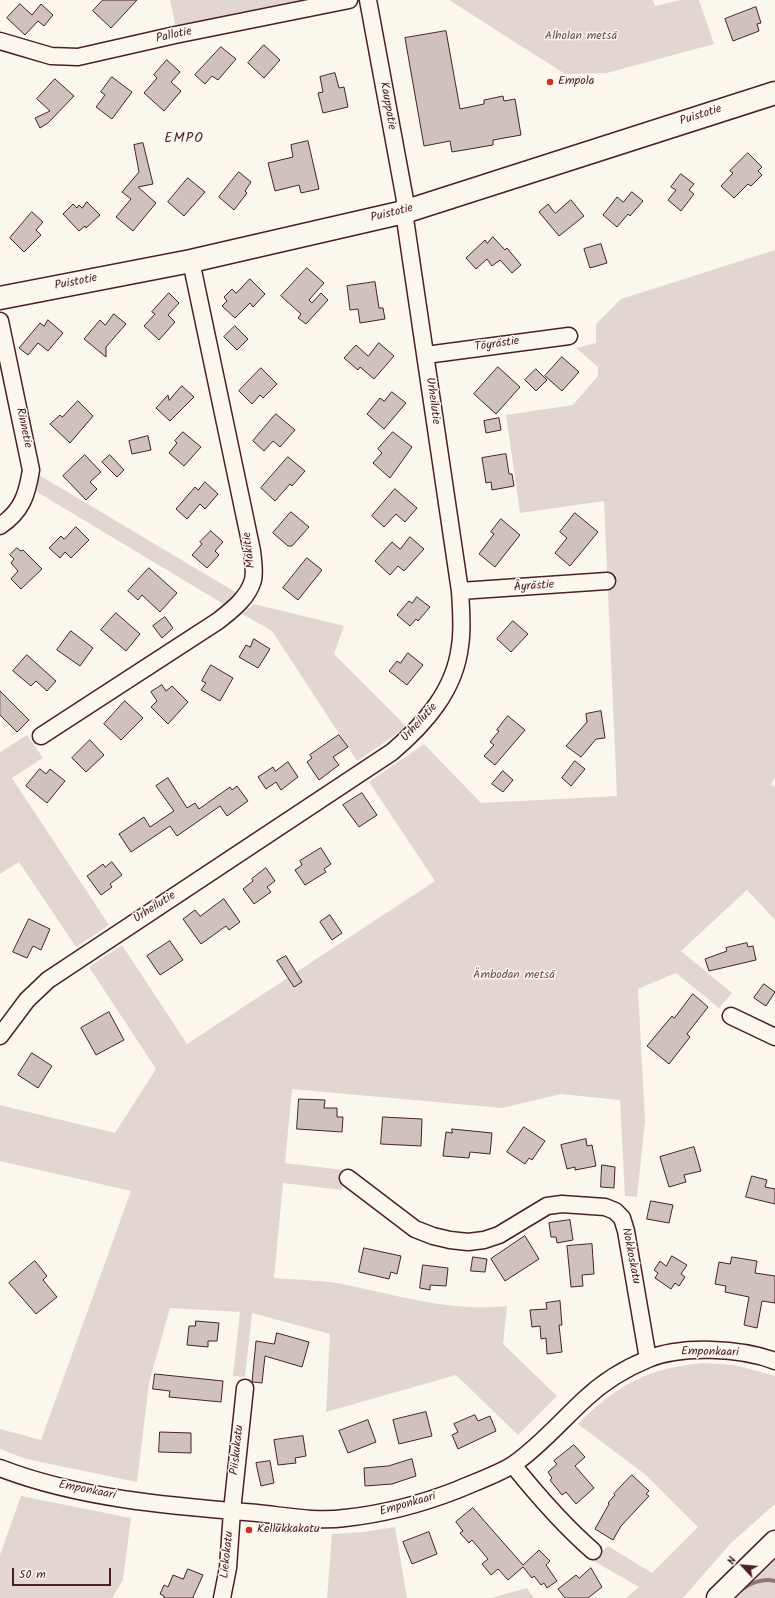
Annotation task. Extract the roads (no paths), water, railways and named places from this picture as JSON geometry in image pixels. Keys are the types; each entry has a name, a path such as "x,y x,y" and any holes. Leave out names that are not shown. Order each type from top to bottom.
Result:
{"street":[{"name":"Pallotie","path":"0,41 51,56 78,57 175,35 349,0"},
{"name":"Kauppatie","path":"368,0 405,200 404,212"},
{"name":"Puistotie","path":"0,298 191,261 404,212 775,93"},
{"name":"Urheilutie","path":"0,1036 27,1000 48,980 364,771 414,734 442,698 453,674 460,647 460,591 404,212"},
{"name":"Mäkitie","path":"41,736 218,621 234,609 244,597 253,580 252,551 191,261"},
{"name":"Rinnetie","path":"0,321 31,470 28,486 20,509 0,526"},
{"name":"Töyrästie","path":"426,355 569,336"},
{"name":"Äyrästie","path":"460,591 607,581"},
{"path":"731,1016 775,1037"},
{"name":"Nokkoskatu","path":"348,1178 415,1229 433,1236 468,1242 484,1240 499,1235 547,1206 562,1204 605,1207 615,1211 622,1218 626,1231 648,1359"},
{"name":"Emponkaari","path":"0,1468 27,1479 134,1500 232,1511 342,1519 392,1511 456,1490 513,1465 587,1397 607,1382 648,1359 671,1353 722,1351 748,1354 775,1361"},
{"name":"Piiskukatu","path":"232,1511 245,1388"},
{"path":"513,1465 573,1534 593,1551"},
{"name":"Liekokatu","path":"222,1598 228,1568 232,1511"},
{"path":"718,1598 775,1542"}],"waterway":[{"path":"740,1591 756,1582 766,1580 775,1581"}],"place":[{"name":"Empola","path":"550,82"},
{"name":"Kellukkakatu","path":"249,1530"}],"district":[{"name":"EMPO","path":"184,140"}],"park label":[{"name":"Alholan metsä","path":"581,37"},
{"name":"Ämbodan metsä","path":"514,976"}]}
